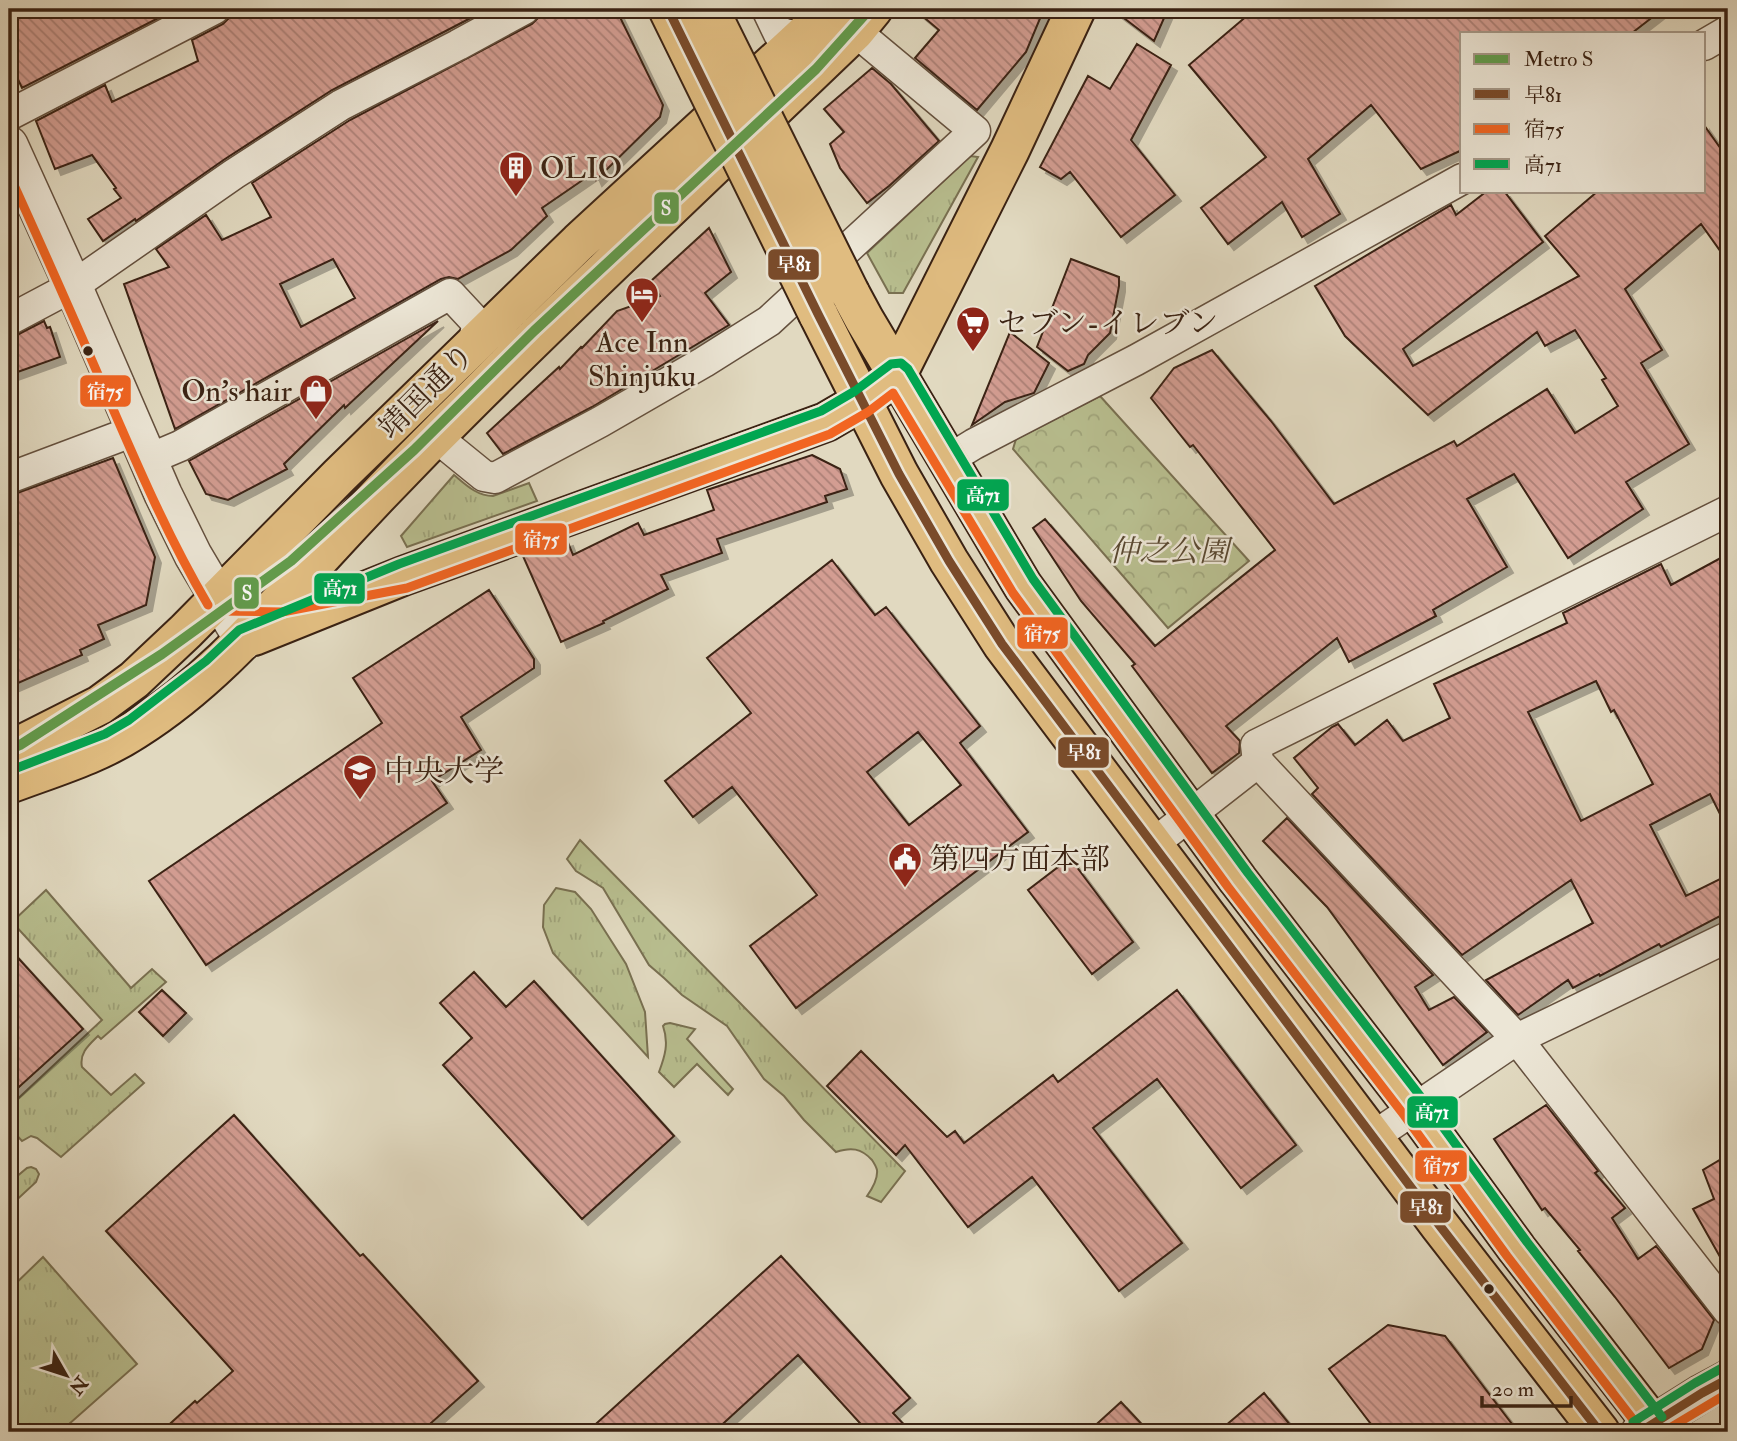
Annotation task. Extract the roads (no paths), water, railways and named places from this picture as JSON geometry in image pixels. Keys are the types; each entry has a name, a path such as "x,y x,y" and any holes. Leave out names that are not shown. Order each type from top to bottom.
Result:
{"main road":[{"path":"668,9 899,474 949,561 1002,644 1373,1137 1600,1432"},
{"path":"709,9 850,293 1023,586 1248,893 1414,1108 1650,1429"},
{"path":"244,641 403,576 826,422 862,401 897,375 1010,150 1076,9"},
{"name":"靖国通り","path":"9,751 100,705 134,680 579,242 803,36 852,16"},
{"name":"靖国通り","path":"9,784 110,745 136,730 214,670 369,505 852,16"},
{"path":"337,590 327,584 324,575 326,566 369,505"},
{"path":"219,599 281,600 403,576"}],"street":[{"path":"9,115 214,9"},
{"path":"9,320 73,286 234,174 341,105 524,9"},
{"path":"767,9 779,34 803,36"},
{"path":"852,16 975,131 1010,150"},
{"path":"1706,44 1728,32"},
{"path":"436,437 484,476 495,478 600,422 769,321 975,131"},
{"path":"9,145 141,445 193,555 244,641"},
{"path":"948,460 1136,360 1460,180"},
{"path":"9,478 141,445 180,446 450,294 477,323 474,344"},
{"path":"1728,511 1256,745 1258,762 1517,1039 1728,1310"},
{"path":"1153,844 1258,762"},
{"path":"1373,1137 1517,1039 1728,937"},
{"path":"1650,1429 1702,1393 1728,1379"}],"metro line":[{"name":"S","path":"9,750 162,654 291,561 414,450 534,331 816,69 870,9"}],"place":[{"name":"OLIO","path":"516,198"},
{"name":"Ace Inn Shinjuku","path":"642,324"},
{"name":"セブン-イレブン","path":"973,353"},
{"name":"On's hair","path":"316,421"},
{"name":"中央大学","path":"360,801"},
{"name":"第四方面本部","path":"905,889"}],"park label":[{"name":"仲之公園","path":"1169,551"}]}
